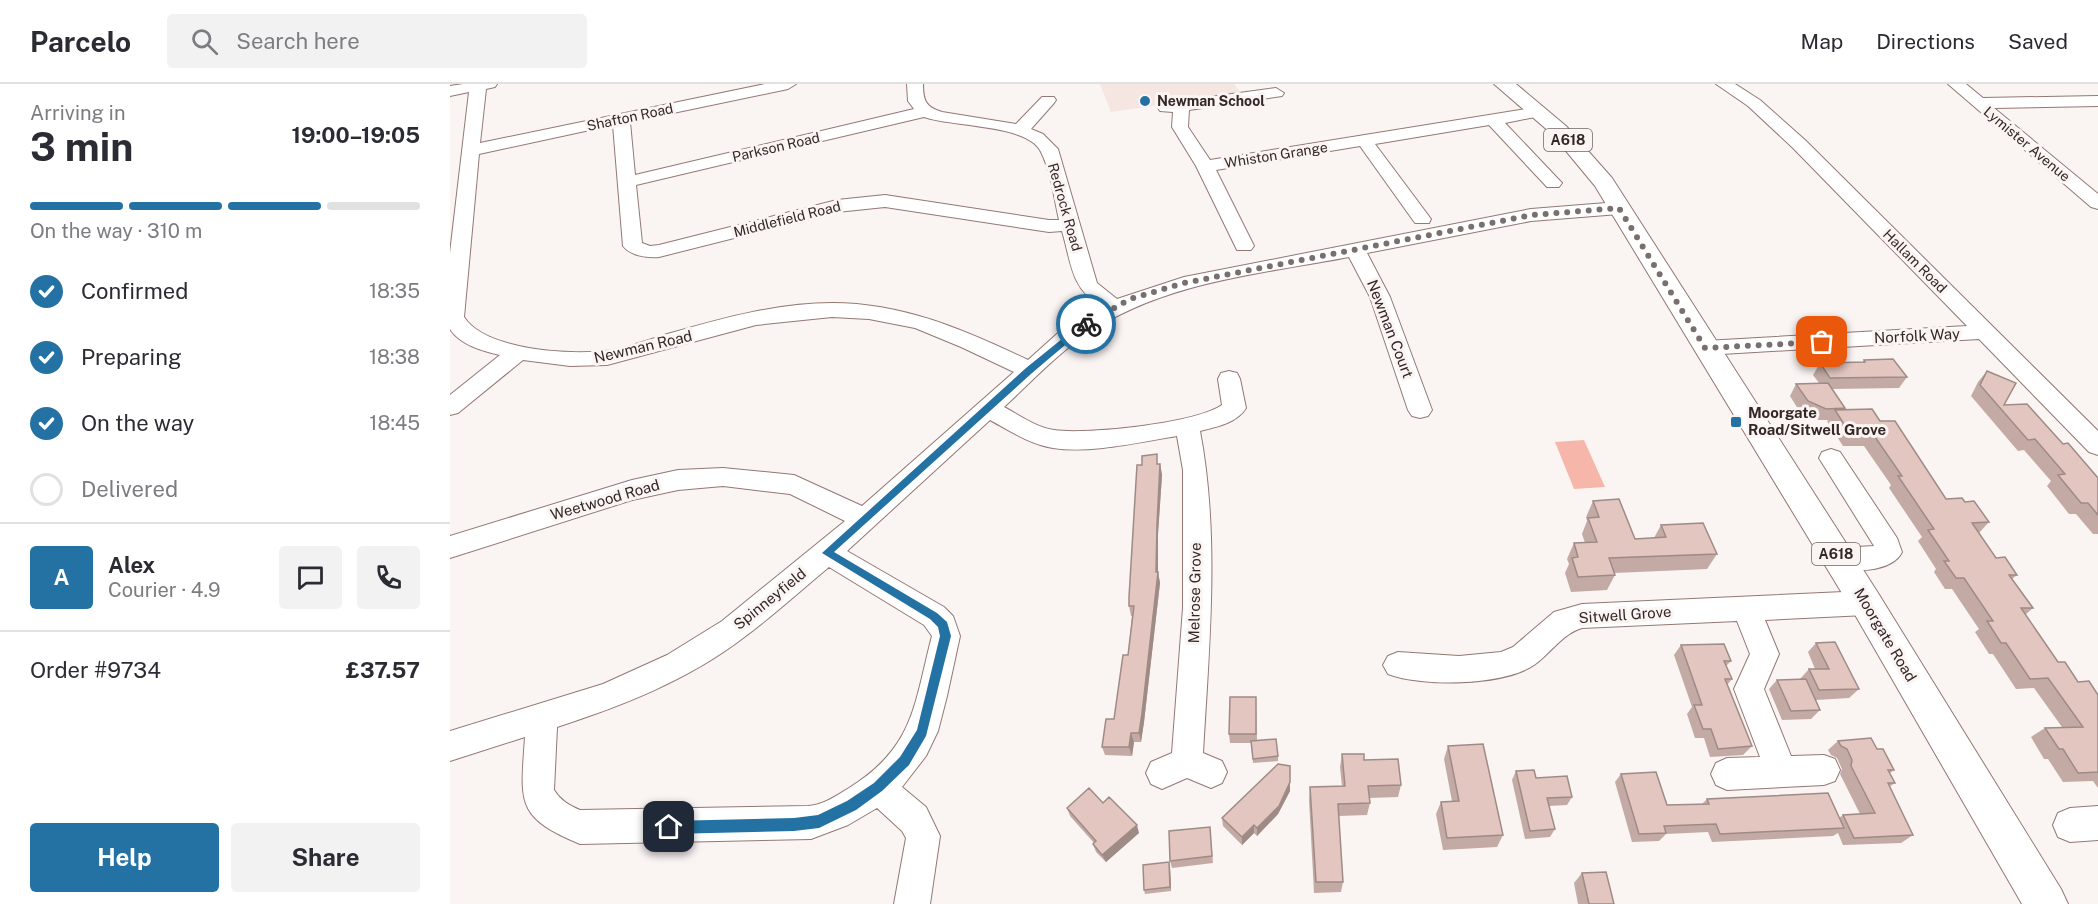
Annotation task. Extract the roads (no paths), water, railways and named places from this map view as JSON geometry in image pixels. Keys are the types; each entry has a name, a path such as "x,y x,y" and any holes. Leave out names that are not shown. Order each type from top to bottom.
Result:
{"main road":[{"name":"Moorgate Road","path":"1504,84 1539,112 1586,160 1619,208 1866,603 2046,904"}],"street":[{"name":"Shafton Road","path":"472,150 788,84"},
{"path":"915,84 916,103 924,112"},
{"name":"Hallam Road","path":"1724,84 1754,103 1799,144 2098,446"},
{"name":"Lymister Avenue","path":"1956,84 2098,203"},
{"path":"450,91 483,85"},
{"name":"Newman Road","path":"483,85 472,150 453,317 455,326 468,335 519,352 558,359 607,358 753,319 832,309 868,311 907,319 947,331 1029,370"},
{"path":"1162,109 1276,93"},
{"path":"1021,129 1047,100"},
{"path":"1980,103 2098,101"},
{"path":"1181,106 1180,127 1204,166"},
{"name":"Redrock Road","path":"924,112 942,117 1021,129 1035,135 1049,149 1087,285 1114,307"},
{"name":"Parkson Road","path":"627,182 924,112"},
{"name":"Whiston Grange","path":"1244,246 1204,166 1539,112"},
{"name":"Middlefield Road","path":"621,119 633,246 648,252 837,206 885,201 1049,226 1070,225"},
{"path":"1492,120 1553,183"},
{"path":"1364,140 1422,219"},
{"name":"Spinneyfield","path":"450,746 609,696 677,664 732,630 827,553 1066,338 1114,307 1163,288 1532,215 1619,208"},
{"name":"Newman Court","path":"1355,250 1380,297 1420,410"},
{"name":"Norfolk Way","path":"1705,348 1985,332"},
{"path":"450,407 519,352"},
{"path":"987,408 1042,435 1066,440 1102,438 1187,425 1225,416 1234,408 1229,379"},
{"name":"Melrose Grove","path":"1187,425 1195,470 1197,608 1187,769"},
{"path":"1831,458 1888,546 1889,552 1882,557 1839,559"},
{"name":"Weetwood Road","path":"450,547 632,490 678,480 723,477 794,485 864,518"},
{"path":"542,716 538,792 546,807 559,818 580,827 714,827 819,821 851,805 878,787 904,761 922,732 946,636 944,625 934,616 827,553"},
{"name":"Sitwell Grove","path":"1398,665 1459,669 1503,665 1523,656 1564,621 1582,616 1866,603"},
{"path":"1745,609 1764,649 1764,659 1752,676 1749,689 1782,772"},
{"path":"1726,774 1824,770"},
{"path":"878,787 914,819 923,836 912,904"}],"place":[{"name":"Newman School","path":"1145,101"},
{"name":"Moorgate Road/Sitwell Grove","path":"1736,422"}]}
